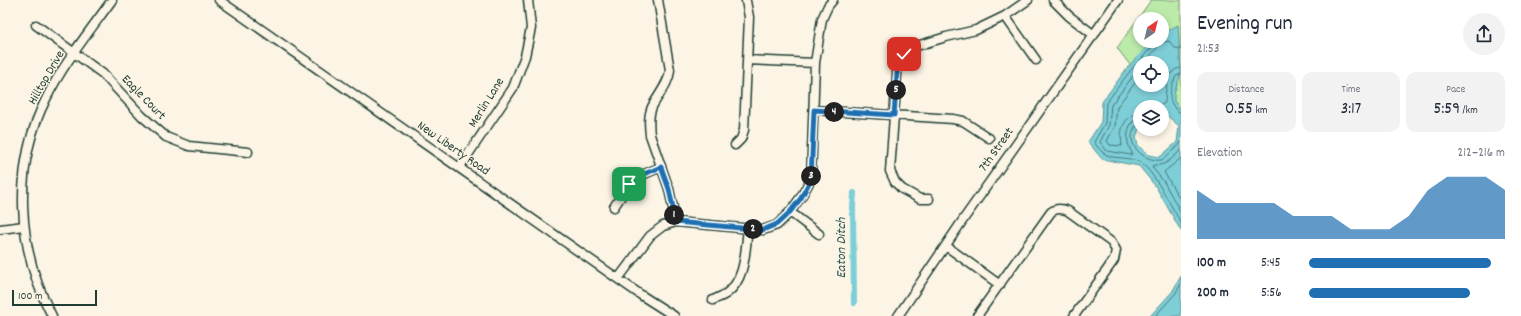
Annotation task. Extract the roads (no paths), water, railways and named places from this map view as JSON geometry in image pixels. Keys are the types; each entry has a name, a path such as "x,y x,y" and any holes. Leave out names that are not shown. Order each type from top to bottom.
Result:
{"street":[{"name":"Hilltop Drive","path":"52,316 43,300 32,270 28,252 24,226 22,196 24,173 32,134 55,81 112,0"},
{"name":"New Liberty Road","path":"219,0 641,295 674,316"},
{"name":"Merlin Lane","path":"459,168 513,88 524,56 531,28 528,0"},
{"path":"658,0 670,70 668,80 651,108 649,127 650,135 669,189 676,222"},
{"path":"618,279 650,236 662,226 676,222 763,230 777,224 790,212 801,198 811,179 815,63 822,19 828,6 833,0"},
{"path":"929,199 920,199 902,189 894,182 890,171 898,61 910,48 976,30 1005,16 1028,0"},
{"path":"1053,0 1069,16 1094,35"},
{"name":"7th Street","path":"898,316 1011,151 1118,0"},
{"path":"735,145 741,139 744,130 749,17 746,1"},
{"path":"1005,16 1036,60"},
{"name":"Eagle Court","path":"36,25 103,74 142,116 166,137 189,146 248,152"},
{"path":"747,60 815,63"},
{"path":"814,110 953,119 963,122 989,138"},
{"path":"614,207 629,184 642,175 661,167"},
{"path":"977,316 1051,212 1063,208 1112,242 1116,250 1114,260 1074,316"},
{"path":"790,212 819,234"},
{"path":"0,229 24,226"},
{"path":"713,300 727,294 738,281 743,264 748,229"},
{"path":"946,246 1000,285"}],"water":[{"path":"1178,25 1181,73 1174,93 1174,101 1181,110 1181,231 1156,187 1139,166 1102,159 1088,142 1101,122 1102,102 1133,62 1133,92 1169,92 1169,56 1138,56 1146,48 1169,48 1169,30"},
{"path":"1181,276 1181,316 1150,316 1172,292"}],"waterway":[{"name":"Eaton Ditch","path":"854,193 854,303"}]}
